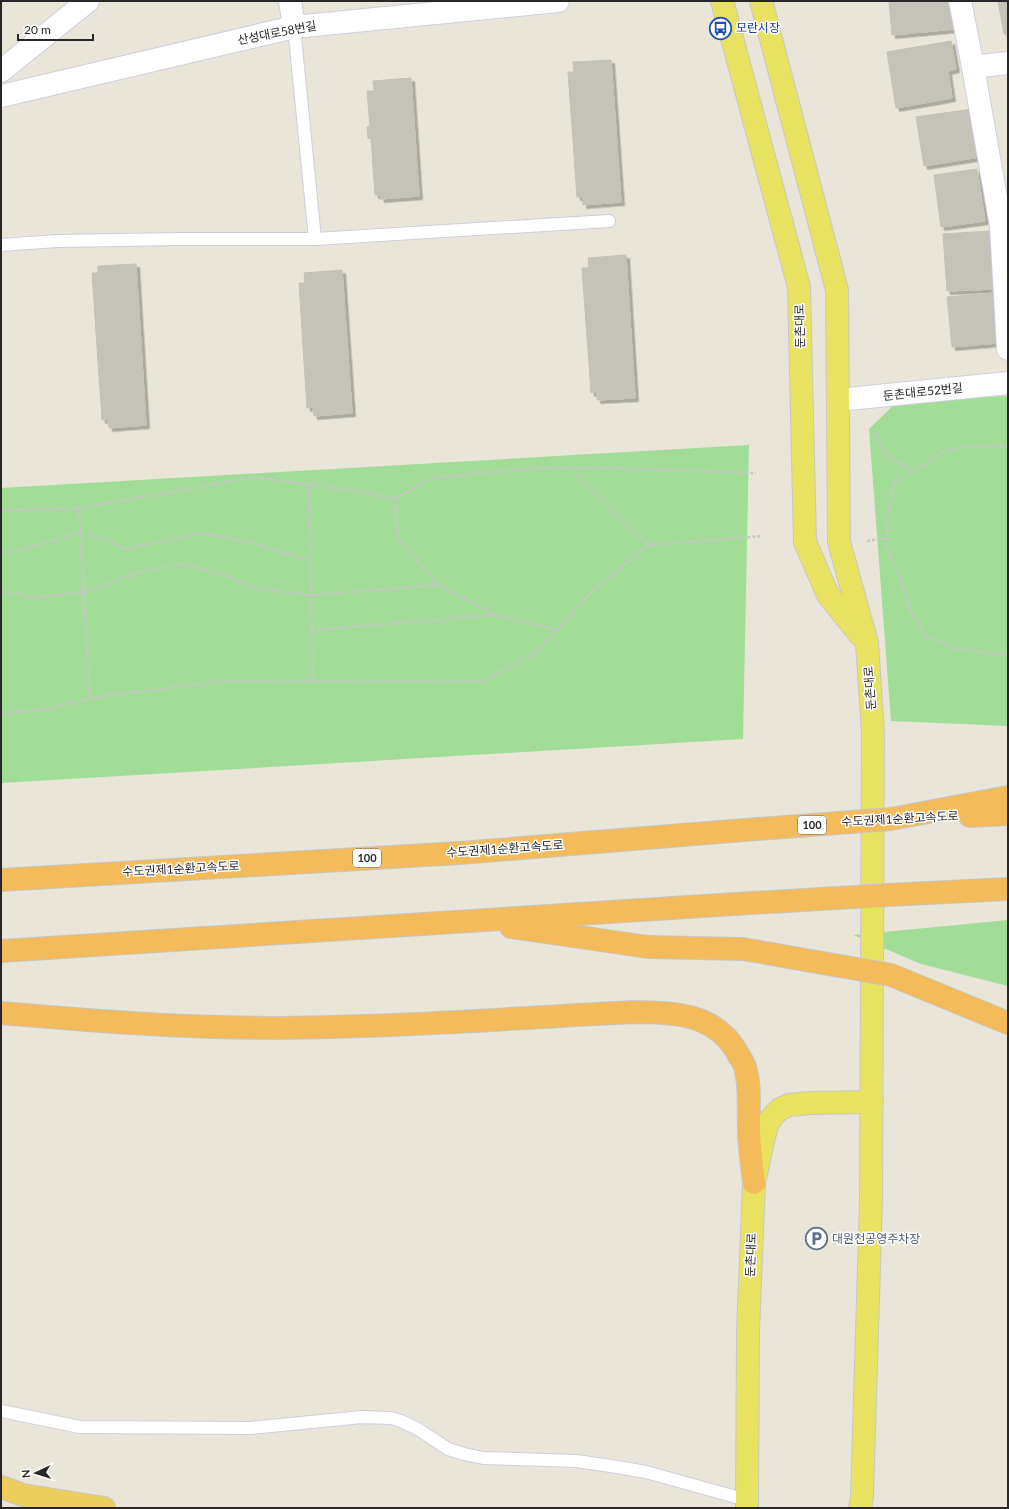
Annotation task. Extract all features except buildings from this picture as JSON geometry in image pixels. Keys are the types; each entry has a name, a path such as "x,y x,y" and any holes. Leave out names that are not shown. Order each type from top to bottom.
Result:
{"highway":[{"path":"891,819 1008,797"},
{"name":"수도권제1순환고속도로","path":"1,880 460,853 732,830 891,819 1008,814"},
{"path":"1,950 735,904 1008,889"},
{"path":"464,921 648,947 743,949 891,975 1008,1023"},
{"path":"1,1013 112,1023 277,1028 371,1026 634,1012 675,1014 691,1017 718,1028 733,1045 745,1067 749,1089 748,1129 754,1183"},
{"path":"1,1486 23,1495 104,1508"}],"main road":[{"name":"둔촌대로","path":"722,1 799,288 805,542 828,595 867,643"},
{"name":"둔촌대로","path":"747,1504 748,1331 754,1183 768,1123 780,1109 796,1103 872,1102 873,733 867,643 838,542 837,290 761,1"},
{"path":"861,1502 871,1200 872,1102"}],"street":[{"path":"1,71 88,1"},
{"path":"290,1 294,27"},
{"name":"산성대로58번길","path":"1,96 294,27 558,1"},
{"path":"960,1 1004,225 1008,349"},
{"path":"973,67 1008,63"},
{"name":"둔촌대로52번길","path":"838,400 1008,383"}],"lane":[{"path":"294,27 315,240"},
{"path":"1,245 57,241 315,240 609,221"},
{"path":"1,1411 80,1427 250,1428 362,1417 391,1418 418,1429 448,1448 464,1454 483,1458 576,1461 646,1472 747,1504"}],"path":[{"path":"874,434 889,458 915,470"},
{"path":"1008,446 963,447 942,452 927,464 894,482 887,522 887,538 890,558 900,576 911,611 926,636 952,648 1008,656"},
{"path":"1,510 79,508 255,477 364,492 395,499 432,478 535,468 756,473"},
{"path":"571,468 648,545"},
{"path":"309,484 313,682"},
{"path":"395,499 398,538 438,585 496,615 557,630"},
{"path":"79,508 90,698"},
{"path":"1,550 13,552 69,534 81,533 125,549 202,533 249,542 311,561"},
{"path":"1,714 52,708 90,698 224,681 481,681 537,652 595,589 648,545 762,536"},
{"path":"866,541 887,538"},
{"path":"1,591 35,597 84,592 143,571 183,564 222,574 252,588 312,595 438,585"},
{"path":"312,630 496,615"}],"green space":[{"path":"1008,396 1008,726 891,721 869,429 899,400"},
{"path":"749,445 743,739 1,783 1,488"},
{"path":"1008,920 1008,986 921,964 853,935"}],"place":[{"name":"모란시장","path":"721,28"},
{"name":"대원천공영주차장","path":"817,1239"}]}
